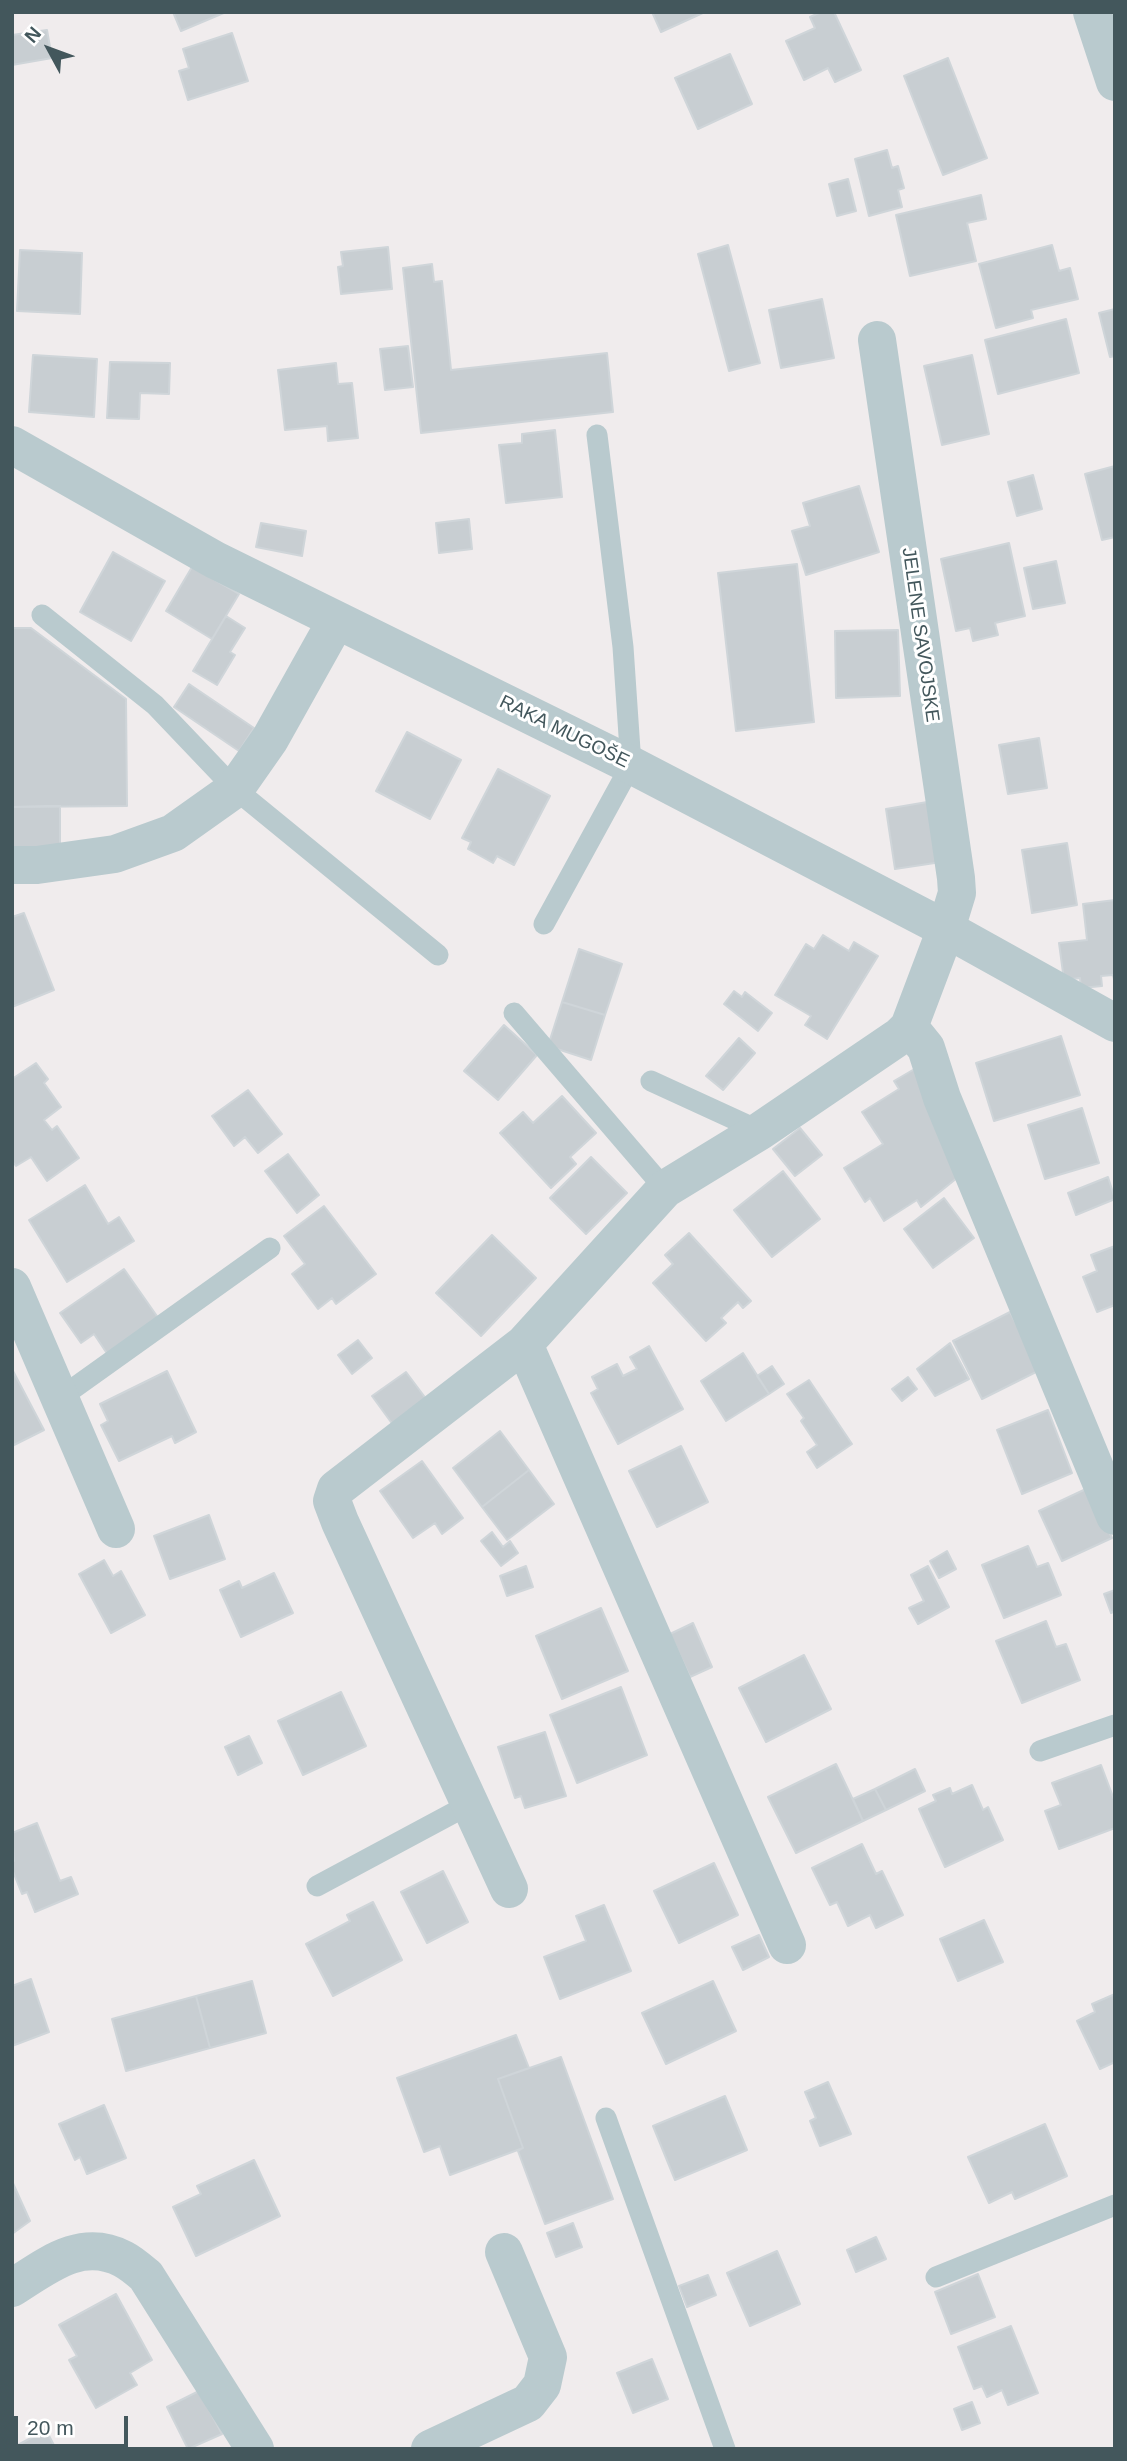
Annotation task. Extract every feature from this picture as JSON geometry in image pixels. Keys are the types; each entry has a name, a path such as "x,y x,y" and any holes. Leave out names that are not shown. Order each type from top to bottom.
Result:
{"street":[{"path":"1092,12 1115,82"},
{"name":"JELENE SAVOJSKE","path":"877,340 957,893 909,1027"},
{"name":"RAKA MUGOŠE","path":"12,445 215,560 631,765 946,929 1115,1023"},
{"path":"12,865 37,865 115,854 173,833 235,789 270,739 337,621"},
{"path":"509,1889 340,1522 332,1501 336,1489 524,1345 665,1189 760,1131 889,1045 909,1027 926,1048 942,1098 1115,1516"},
{"path":"12,1287 116,1529"},
{"path":"524,1345 787,1945"},
{"path":"12,2288 63,2256 91,2251 123,2259 146,2276 255,2449"},
{"path":"429,2449 528,2403 542,2385 548,2357 504,2252"}],"lane":[{"path":"544,924 631,765 623,647 597,435"},
{"path":"43,615 155,705 235,789 438,955"},
{"path":"514,1013 665,1189"},
{"path":"651,1081 760,1131"},
{"path":"60,1398 270,1248"},
{"path":"1040,1751 1115,1725"},
{"path":"317,1885 470,1804"},
{"path":"606,2118 725,2449"},
{"path":"936,2277 1115,2205"}],"building":[{"path":"173,12 226,12 181,31"},
{"path":"652,12 705,12 661,32"},
{"path":"821,12 834,12 861,70 835,82 828,68 804,80 786,41 815,28 810,17"},
{"path":"47,30 52,58 12,65 12,35"},
{"path":"232,33 248,81 188,100 179,71 189,68 183,49"},
{"path":"730,54 752,104 698,129 675,78"},
{"path":"948,58 987,158 943,175 904,76"},
{"path":"887,150 892,168 898,166 904,188 898,190 902,207 869,216 855,159"},
{"path":"848,179 856,211 837,216 829,184"},
{"path":"981,195 986,219 967,223 976,261 910,276 896,215"},
{"path":"728,245 760,363 729,371 698,254"},
{"path":"1052,245 1059,271 1070,268 1078,299 1031,310 1033,318 996,328 979,264"},
{"path":"388,247 392,289 341,294 338,267 343,266 341,252"},
{"path":"20,250 82,253 80,314 17,311"},
{"path":"432,264 434,282 442,281 451,370 607,353 613,412 421,433 403,268"},
{"path":"822,299 834,358 781,368 769,310"},
{"path":"1115,309 1115,356 1110,357 1099,313"},
{"path":"1066,319 1079,373 998,394 985,340"},
{"path":"408,346 413,387 385,390 380,349"},
{"path":"33,355 97,359 94,417 29,412"},
{"path":"972,355 989,434 942,445 924,366"},
{"path":"110,362 170,363 169,394 140,393 139,419 107,418"},
{"path":"336,363 338,384 352,383 358,438 328,441 327,426 285,430 278,370"},
{"path":"555,430 562,497 506,503 499,445 522,443 522,434"},
{"path":"1115,466 1115,537 1102,540 1085,474"},
{"path":"1033,475 1042,509 1017,516 1008,482"},
{"path":"859,486 879,552 806,575 792,531 810,526 803,503"},
{"path":"469,519 472,549 439,553 436,523"},
{"path":"261,523 306,531 302,556 256,547"},
{"path":"1009,543 1025,616 995,623 998,635 973,641 970,628 956,631 941,559"},
{"path":"113,552 165,581 131,641 80,612"},
{"path":"1056,561 1065,603 1033,609 1024,568"},
{"path":"797,564 814,722 736,731 718,573"},
{"path":"192,567 239,594 212,639 166,611"},
{"path":"226,616 245,628 230,652 235,655 217,685 193,671"},
{"path":"12,628 31,628 126,699 127,806 12,807"},
{"path":"898,630 900,696 836,698 835,631"},
{"path":"189,684 254,728 239,751 174,707"},
{"path":"407,732 461,760 430,819 376,791"},
{"path":"1039,738 1047,788 1008,794 999,745"},
{"path":"498,769 550,796 514,865 497,856 493,863 468,849 471,842 462,838"},
{"path":"939,800 948,861 895,869 886,809"},
{"path":"60,806 60,854 12,855 12,807"},
{"path":"1067,843 1077,905 1032,913 1022,850"},
{"path":"1115,900 1115,983 1113,975 1101,976 1102,986 1081,988 1080,978 1064,980 1059,943 1087,940 1083,904"},
{"path":"24,913 54,990 12,1007 12,917"},
{"path":"823,935 849,951 854,942 878,956 827,1039 805,1025 811,1016 775,995 806,944 814,949"},
{"path":"579,949 622,964 605,1015 562,1002"},
{"path":"734,991 742,997 745,992 772,1013 758,1031 724,1004"},
{"path":"562,1002 605,1015 591,1060 548,1046"},
{"path":"504,1025 537,1055 498,1100 464,1071"},
{"path":"1061,1036 1080,1095 994,1121 976,1063"},
{"path":"739,1038 755,1053 723,1090 706,1076"},
{"path":"36,1063 48,1079 44,1083 61,1107 44,1120 52,1130 57,1126 79,1158 47,1181 31,1157 16,1166 12,1161 12,1079"},
{"path":"923,1064 962,1174 921,1207 917,1200 884,1221 870,1198 865,1202 844,1168 883,1144 862,1112 899,1089 894,1081"},
{"path":"248,1090 282,1134 258,1153 245,1137 234,1146 212,1116"},
{"path":"562,1096 596,1133 570,1157 576,1164 551,1188 500,1133 523,1112 533,1123"},
{"path":"1082,1108 1099,1163 1045,1179 1028,1125"},
{"path":"800,1128 822,1155 795,1176 773,1149"},
{"path":"288,1154 319,1195 297,1213 265,1171"},
{"path":"591,1157 627,1193 586,1234 550,1198"},
{"path":"783,1171 820,1219 772,1257 734,1210"},
{"path":"1108,1177 1115,1199 1076,1215 1068,1193"},
{"path":"85,1185 108,1224 119,1217 134,1241 67,1282 29,1220"},
{"path":"944,1198 974,1238 933,1268 904,1229"},
{"path":"324,1206 376,1274 336,1304 332,1298 318,1309 292,1274 305,1264 284,1236"},
{"path":"689,1233 751,1301 743,1308 738,1302 721,1318 726,1323 706,1341 653,1283 673,1264 665,1255"},
{"path":"492,1235 536,1278 481,1336 436,1293"},
{"path":"1115,1246 1115,1305 1097,1312 1083,1277 1097,1271 1091,1255"},
{"path":"124,1269 159,1319 108,1355 94,1334 81,1343 60,1313"},
{"path":"1010,1312 1040,1370 982,1399 953,1341"},
{"path":"358,1340 372,1358 352,1374 338,1355"},
{"path":"950,1343 969,1379 935,1396 917,1369"},
{"path":"649,1346 683,1409 618,1444 591,1393 598,1389 592,1377 617,1364 623,1376 637,1369 630,1357"},
{"path":"743,1353 769,1394 726,1421 701,1381"},
{"path":"772,1366 784,1384 769,1394 757,1376"},
{"path":"12,1369 44,1430 12,1446"},
{"path":"167,1371 196,1432 175,1443 172,1436 119,1461 101,1425 108,1421 100,1404"},
{"path":"406,1372 430,1404 396,1429 372,1396"},
{"path":"908,1377 917,1389 902,1401 892,1389"},
{"path":"809,1380 852,1444 817,1468 807,1452 817,1445 801,1421 804,1418 787,1394"},
{"path":"1048,1410 1072,1473 1022,1494 997,1430"},
{"path":"500,1431 529,1470 482,1507 453,1468"},
{"path":"681,1446 708,1502 657,1527 629,1471"},
{"path":"422,1461 463,1518 442,1534 435,1523 413,1538 380,1491"},
{"path":"529,1470 554,1504 507,1540 482,1507"},
{"path":"1088,1488 1112,1538 1062,1561 1039,1511"},
{"path":"209,1515 225,1559 170,1579 154,1536"},
{"path":"492,1532 503,1547 510,1541 518,1553 501,1566 481,1541"},
{"path":"1028,1546 1037,1567 1048,1563 1061,1595 1004,1618 982,1565"},
{"path":"947,1551 956,1569 939,1578 930,1561"},
{"path":"104,1560 113,1576 121,1571 145,1615 111,1633 79,1574"},
{"path":"526,1566 533,1587 507,1596 500,1576"},
{"path":"928,1566 949,1607 918,1624 909,1608 924,1601 911,1575"},
{"path":"274,1573 293,1613 241,1637 220,1590 239,1581 242,1588"},
{"path":"1115,1590 1115,1611 1111,1613 1104,1594"},
{"path":"601,1608 628,1671 562,1699 536,1636"},
{"path":"1046,1621 1056,1647 1066,1644 1080,1680 1022,1703 996,1641"},
{"path":"693,1623 712,1667 690,1677 670,1634"},
{"path":"804,1655 831,1709 766,1742 739,1688"},
{"path":"621,1687 647,1755 577,1783 550,1715"},
{"path":"341,1692 366,1746 303,1775 278,1721"},
{"path":"545,1732 566,1796 525,1808 521,1796 515,1798 498,1747"},
{"path":"249,1736 262,1763 238,1775 225,1747"},
{"path":"836,1764 863,1821 796,1853 768,1797"},
{"path":"1101,1765 1115,1802 1115,1828 1059,1849 1045,1811 1061,1805 1052,1783"},
{"path":"915,1769 925,1791 886,1810 875,1789"},
{"path":"972,1785 983,1810 988,1807 1003,1840 945,1867 919,1809 936,1801 933,1795 950,1788 952,1794"},
{"path":"875,1789 886,1810 863,1821 853,1799"},
{"path":"37,1823 60,1881 71,1877 78,1894 35,1912 27,1892 22,1894 12,1869 12,1833"},
{"path":"862,1844 876,1874 882,1871 903,1915 876,1928 870,1915 848,1926 837,1902 830,1905 812,1868"},
{"path":"714,1863 738,1915 679,1943 654,1891"},
{"path":"443,1871 468,1922 427,1943 401,1892"},
{"path":"373,1902 402,1960 333,1996 306,1944 350,1921 347,1915"},
{"path":"604,1905 631,1971 560,1999 544,1957 586,1941 576,1916"},
{"path":"984,1920 1003,1962 958,1981 940,1939"},
{"path":"759,1935 769,1957 743,1970 732,1947"},
{"path":"31,1979 49,2032 12,2046 12,1986"},
{"path":"252,1981 266,2033 210,2048 196,1996"},
{"path":"713,1981 736,2031 666,2064 642,2013"},
{"path":"1115,1994 1115,2062 1100,2069 1077,2021 1095,2012 1092,2004"},
{"path":"196,1996 210,2048 126,2071 112,2019"},
{"path":"516,2035 529,2068 498,2079 523,2148 450,2175 440,2146 424,2152 397,2078"},
{"path":"561,2057 613,2199 545,2224 518,2151 523,2148 498,2079"},
{"path":"828,2082 851,2134 820,2146 810,2121 816,2118 805,2092"},
{"path":"725,2096 747,2150 675,2180 653,2126"},
{"path":"104,2105 126,2158 87,2174 80,2157 75,2160 59,2124"},
{"path":"1045,2124 1067,2176 1015,2199 1012,2192 989,2203 968,2157"},
{"path":"254,2160 280,2216 196,2256 173,2207 201,2194 197,2186"},
{"path":"12,2181 30,2221 12,2234"},
{"path":"573,2223 582,2247 556,2257 547,2233"},
{"path":"876,2237 886,2259 856,2272 847,2250"},
{"path":"777,2251 800,2304 750,2326 727,2273"},
{"path":"978,2274 995,2317 951,2334 935,2292"},
{"path":"708,2275 716,2295 687,2307 679,2286"},
{"path":"116,2294 152,2360 130,2373 137,2385 96,2408 69,2360 77,2356 59,2325"},
{"path":"1011,2326 1038,2393 1008,2405 1002,2390 987,2397 982,2386 974,2389 958,2347"},
{"path":"652,2359 668,2399 633,2413 617,2373"},
{"path":"199,2391 222,2434 188,2449 167,2407"},
{"path":"972,2402 980,2423 962,2430 954,2409"},
{"path":"46,2430 56,2449 12,2449 12,2448"}]}
